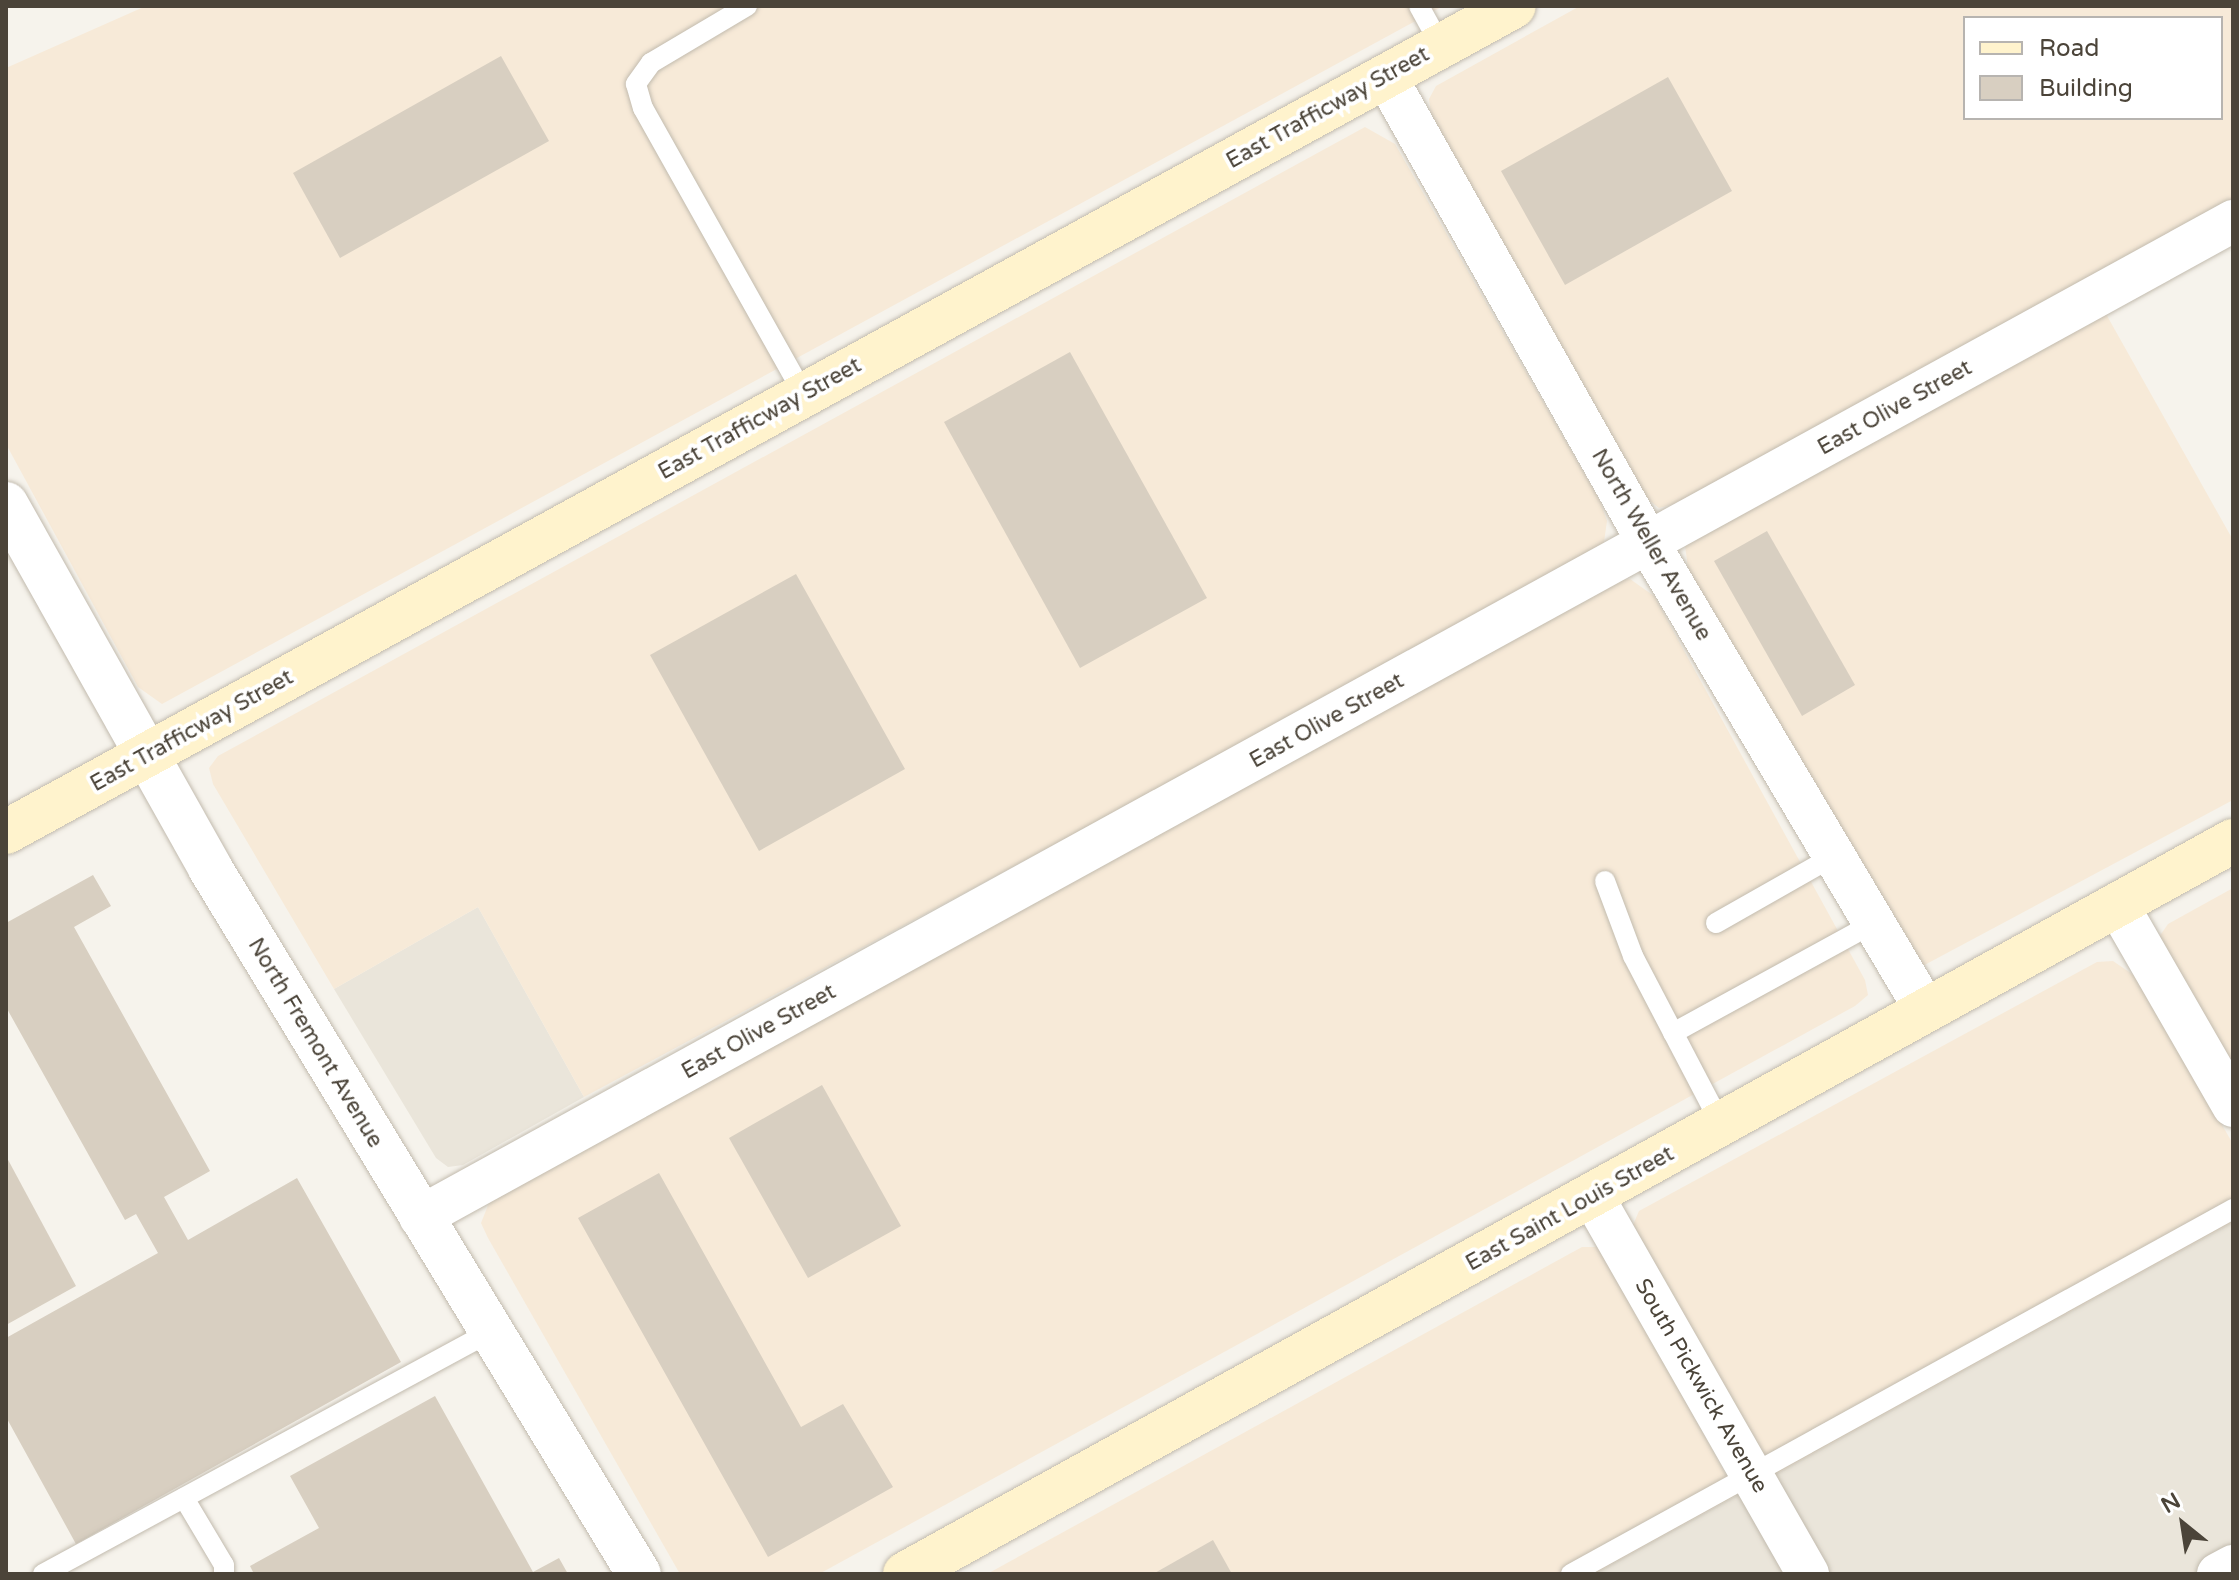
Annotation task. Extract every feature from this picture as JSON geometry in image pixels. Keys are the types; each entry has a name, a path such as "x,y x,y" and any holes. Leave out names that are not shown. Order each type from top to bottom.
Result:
{"main road":[{"name":"East Trafficway Street","path":"6,832 1514,6"},
{"name":"East Saint Louis Street","path":"905,1574 1593,1197 1925,1009 2233,841"}],"street":[{"name":"North Weller Avenue","path":"1386,77 1649,544 1925,1009"},
{"name":"East Olive Street","path":"420,1217 2233,221"},
{"name":"North Fremont Avenue","path":"6,504 145,756 420,1217 639,1574"},
{"path":"2117,904 2233,1106"},
{"name":"South Pickwick Avenue","path":"1593,1197 1808,1574"},
{"path":"2218,1574 2233,1566"}],"lane":[{"path":"747,6 651,63 636,84 643,108 804,395"},
{"path":"1419,6 1441,46"},
{"path":"1716,923 1834,856"},
{"path":"1605,881 1633,956 1721,1124"},
{"path":"1673,1033 1874,923"},
{"path":"1571,1574 2233,1209"},
{"path":"43,1574 490,1332"},
{"path":"184,1498 224,1565 224,1574"}],"shaded area":[{"path":"146,6 1443,6 162,704 138,687 6,444 6,68"},
{"path":"1580,6 2233,6 2233,198 1697,498 1659,508 1645,497 1431,115 1429,99 1436,86"},
{"path":"1365,127 1395,144 1600,501 1607,521 1604,542 1590,557 584,1097 478,907 334,989 213,784 209,768 218,756"},
{"path":"2106,314 2233,540 2233,800 1917,969 1689,576 1685,545"},
{"path":"1630,579 1654,596 1865,980 1868,995 1855,1006 819,1574 680,1574 488,1238 481,1223 491,1198 1613,581"},
{"path":"2233,888 2233,1078 2159,937 2168,924"},
{"path":"478,907 584,1097 463,1165 448,1167 436,1158 334,989"},
{"path":"2113,961 2138,978 2233,1144 2233,1222 1772,1476 1633,1225 1639,1211 2097,962"},
{"path":"2233,1222 2233,1574 1594,1574 1772,1476"},
{"path":"1582,1247 1598,1247 1609,1262 1737,1495 1594,1574 987,1574"}],"building":[{"path":"501,56 549,141 340,258 293,173"},
{"path":"1668,77 1732,191 1565,285 1501,171"},
{"path":"1070,352 1207,598 1080,668 944,422"},
{"path":"1767,531 1855,685 1802,716 1714,561"},
{"path":"796,574 905,769 759,851 650,655"},
{"path":"93,875 111,906 74,927 210,1171 164,1197 188,1240 297,1178 401,1362 76,1544 6,1417 6,1338 158,1253 136,1214 125,1220 6,1007 6,923"},
{"path":"822,1085 901,1226 808,1278 729,1138"},
{"path":"6,1156 76,1286 6,1325"},
{"path":"659,1173 801,1427 843,1404 893,1487 768,1557 578,1218"},
{"path":"435,1396 533,1572 559,1558 568,1574 254,1574 250,1566 319,1528 290,1476"},
{"path":"1213,1540 1232,1574 1153,1574"}]}
